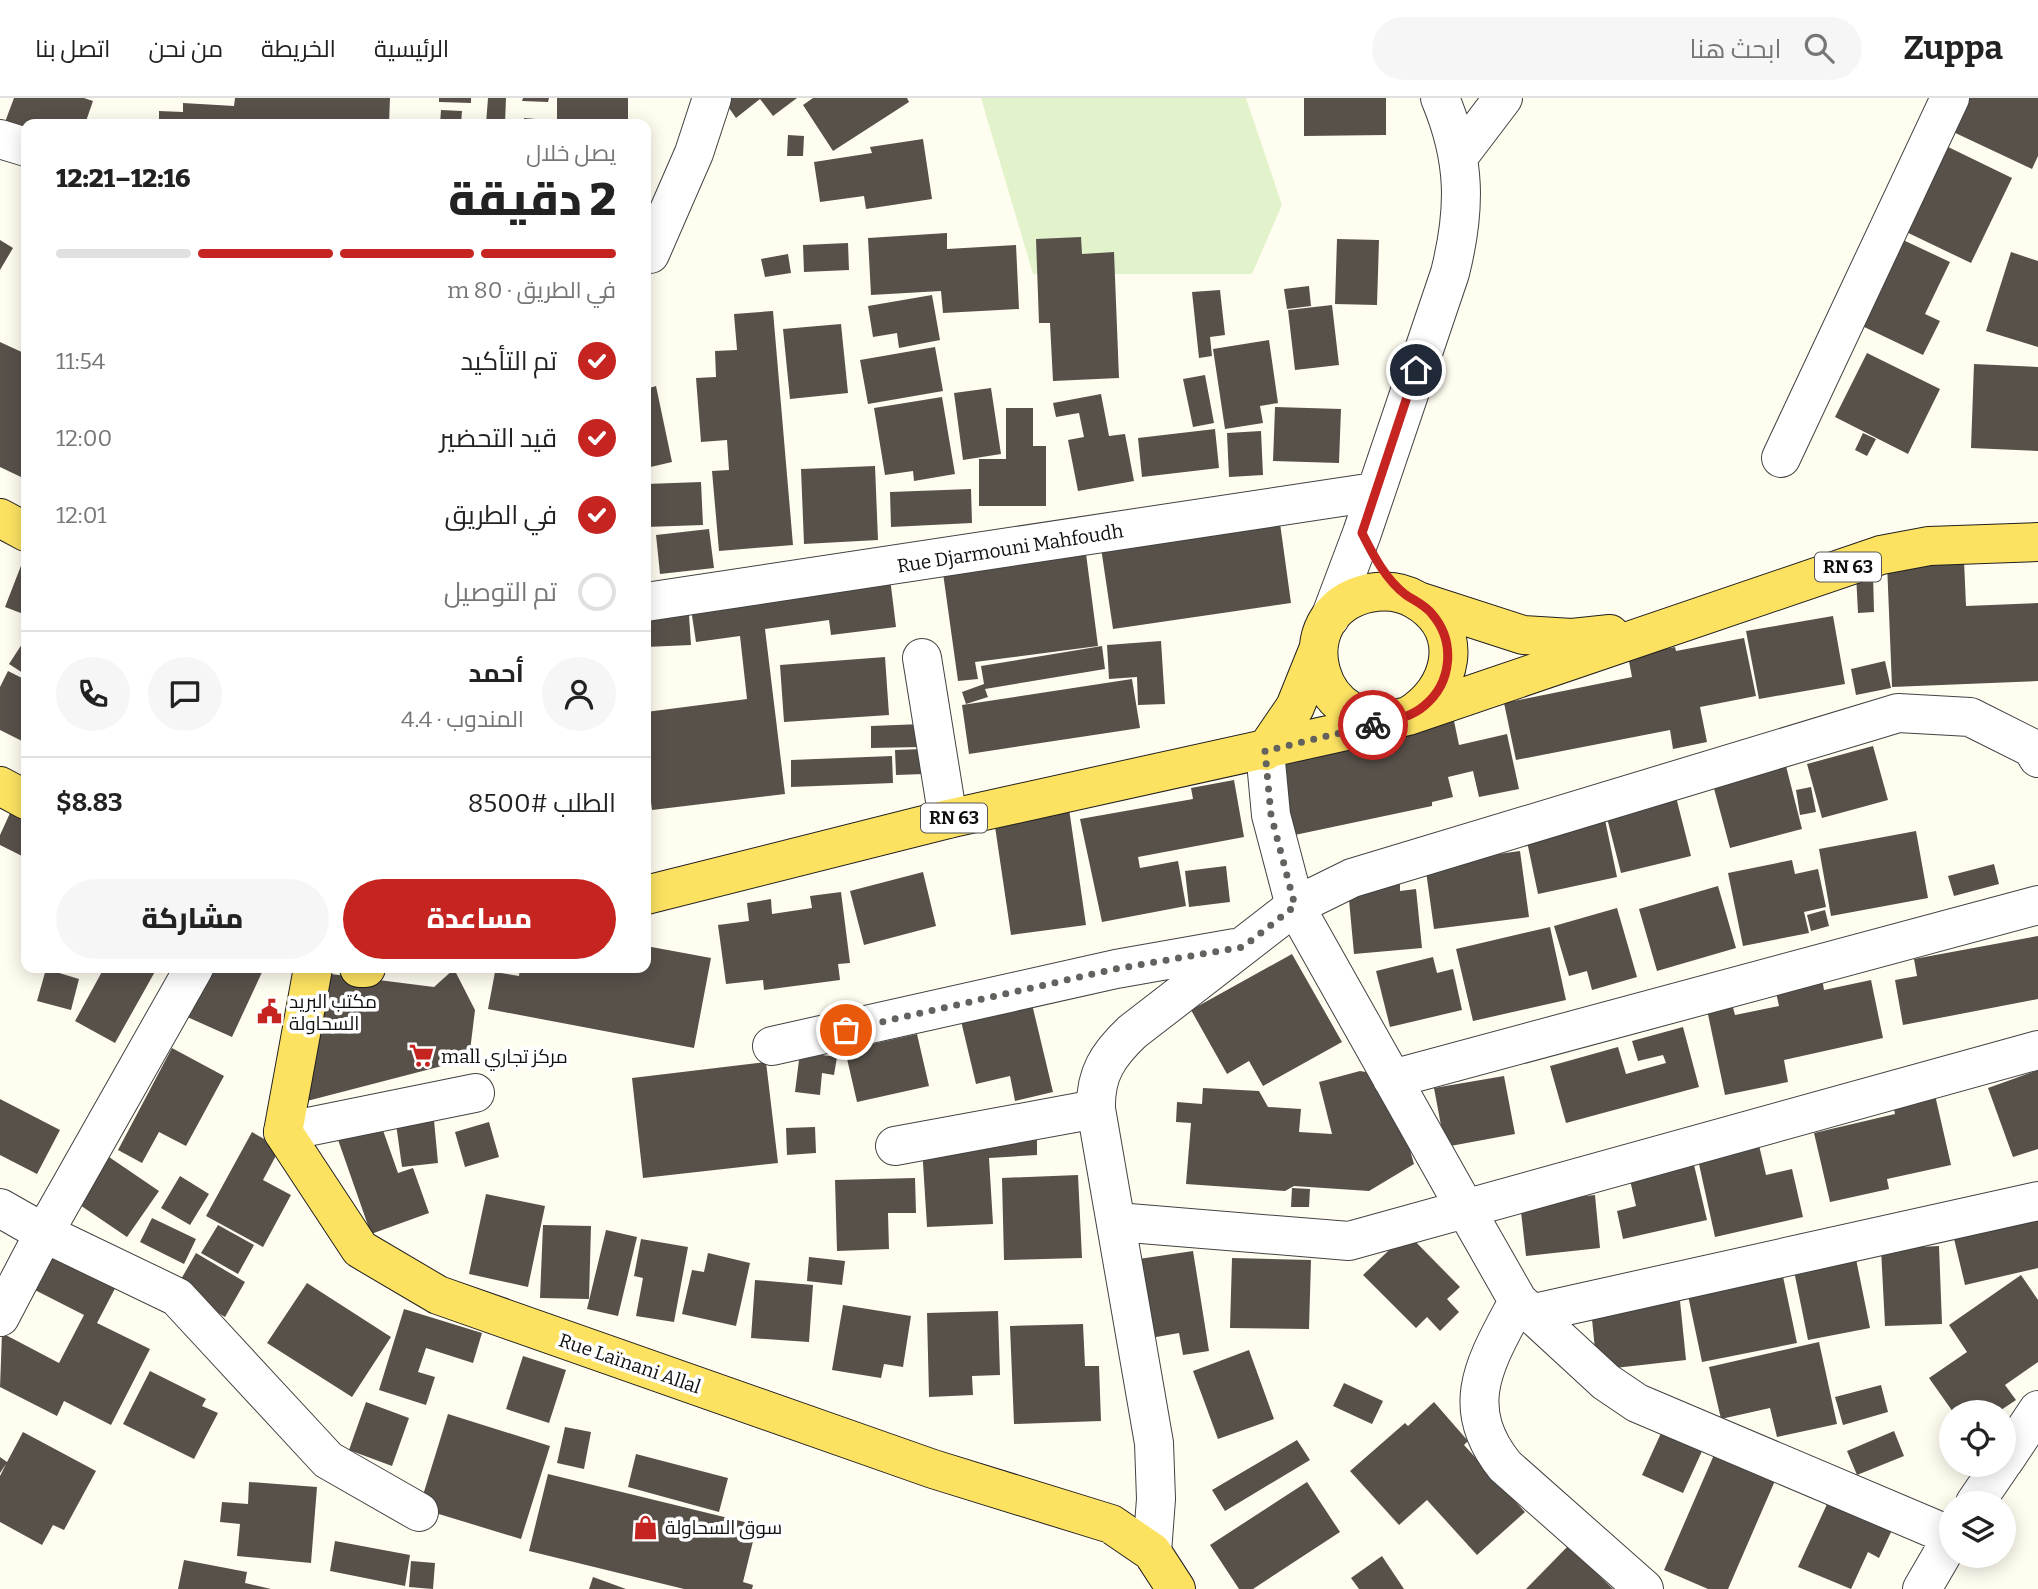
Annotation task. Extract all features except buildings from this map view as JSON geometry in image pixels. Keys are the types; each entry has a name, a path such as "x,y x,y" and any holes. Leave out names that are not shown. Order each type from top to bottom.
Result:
{"main road":[{"path":"0,518 21,529"},
{"name":"RN 63","path":"651,894 948,819 1265,751 1400,718 1881,555 1929,546 2038,542"},
{"name":"RN 63","path":"1265,751 1295,707 1324,634 1351,599 1364,594 1378,591 1412,598 1522,635 1572,638 1665,630"},
{"name":"RN 63","path":"1324,634 1319,670 1326,688 1338,704 1354,715 1373,720 1400,718 1436,695 1448,662 1447,644 1441,627 1412,598"},
{"path":"0,786 21,797"},
{"path":"283,1132 312,973"},
{"name":"Rue Laïnani Allal","path":"283,1132 360,1250 438,1295 933,1468 1111,1524 1152,1552 1176,1589"}],"street":[{"path":"651,260 694,153 712,98"},
{"path":"1324,634 1362,533 1450,272 1459,235 1463,200 1459,156 1440,98"},
{"path":"1459,156 1503,98"},
{"path":"1781,458 1950,98"},
{"path":"0,139 21,145"},
{"name":"Rue Djarmouni Mahfoudh","path":"651,601 1374,492"},
{"path":"1362,533 1385,573 1412,598"},
{"path":"922,658 948,819"},
{"path":"1152,1552 1156,1499 1154,1443 1096,1109 1095,1090 1100,1069 1114,1049 1132,1031 1295,906 1352,878 1898,713 1970,717 2032,748 2038,758"},
{"path":"1265,751 1271,815 1295,906 1465,1208 1524,1307 1606,1382 1637,1403 1939,1533"},
{"path":"1392,1079 2038,905"},
{"path":"772,1046 1115,969 1243,947"},
{"path":"0,1317 44,1233 191,973"},
{"path":"1117,1222 1349,1241 2038,1051"},
{"path":"283,1132 475,1093"},
{"path":"895,1146 1096,1109"},
{"path":"1643,1589 1505,1466 1490,1448 1480,1423 1478,1394 1486,1360 1524,1307 2038,1201"},
{"path":"0,1208 44,1233 177,1297 328,1460 419,1512"},
{"path":"2016,1442 2038,1410"},
{"path":"1922,1589 1939,1559"}],"green space":[{"path":"981,98 1246,98 1282,205 1252,274 1033,274"}],"way so far":[{"path":"846,1030 1115,969 1243,947 1295,906 1271,815 1265,751 1373,725"}],"place":[{"name":"مكتب البريد السحاولة","path":"269,1012"},
{"name":"mall مركز تجاري","path":"421,1056"},
{"name":"سوق السحاولة","path":"645,1527"}],"route":[{"path":"1373,725 1408,716 1423,707 1436,695 1448,662 1447,644 1441,627 1431,612 1406,595 1385,573 1362,533 1416,370"}]}
